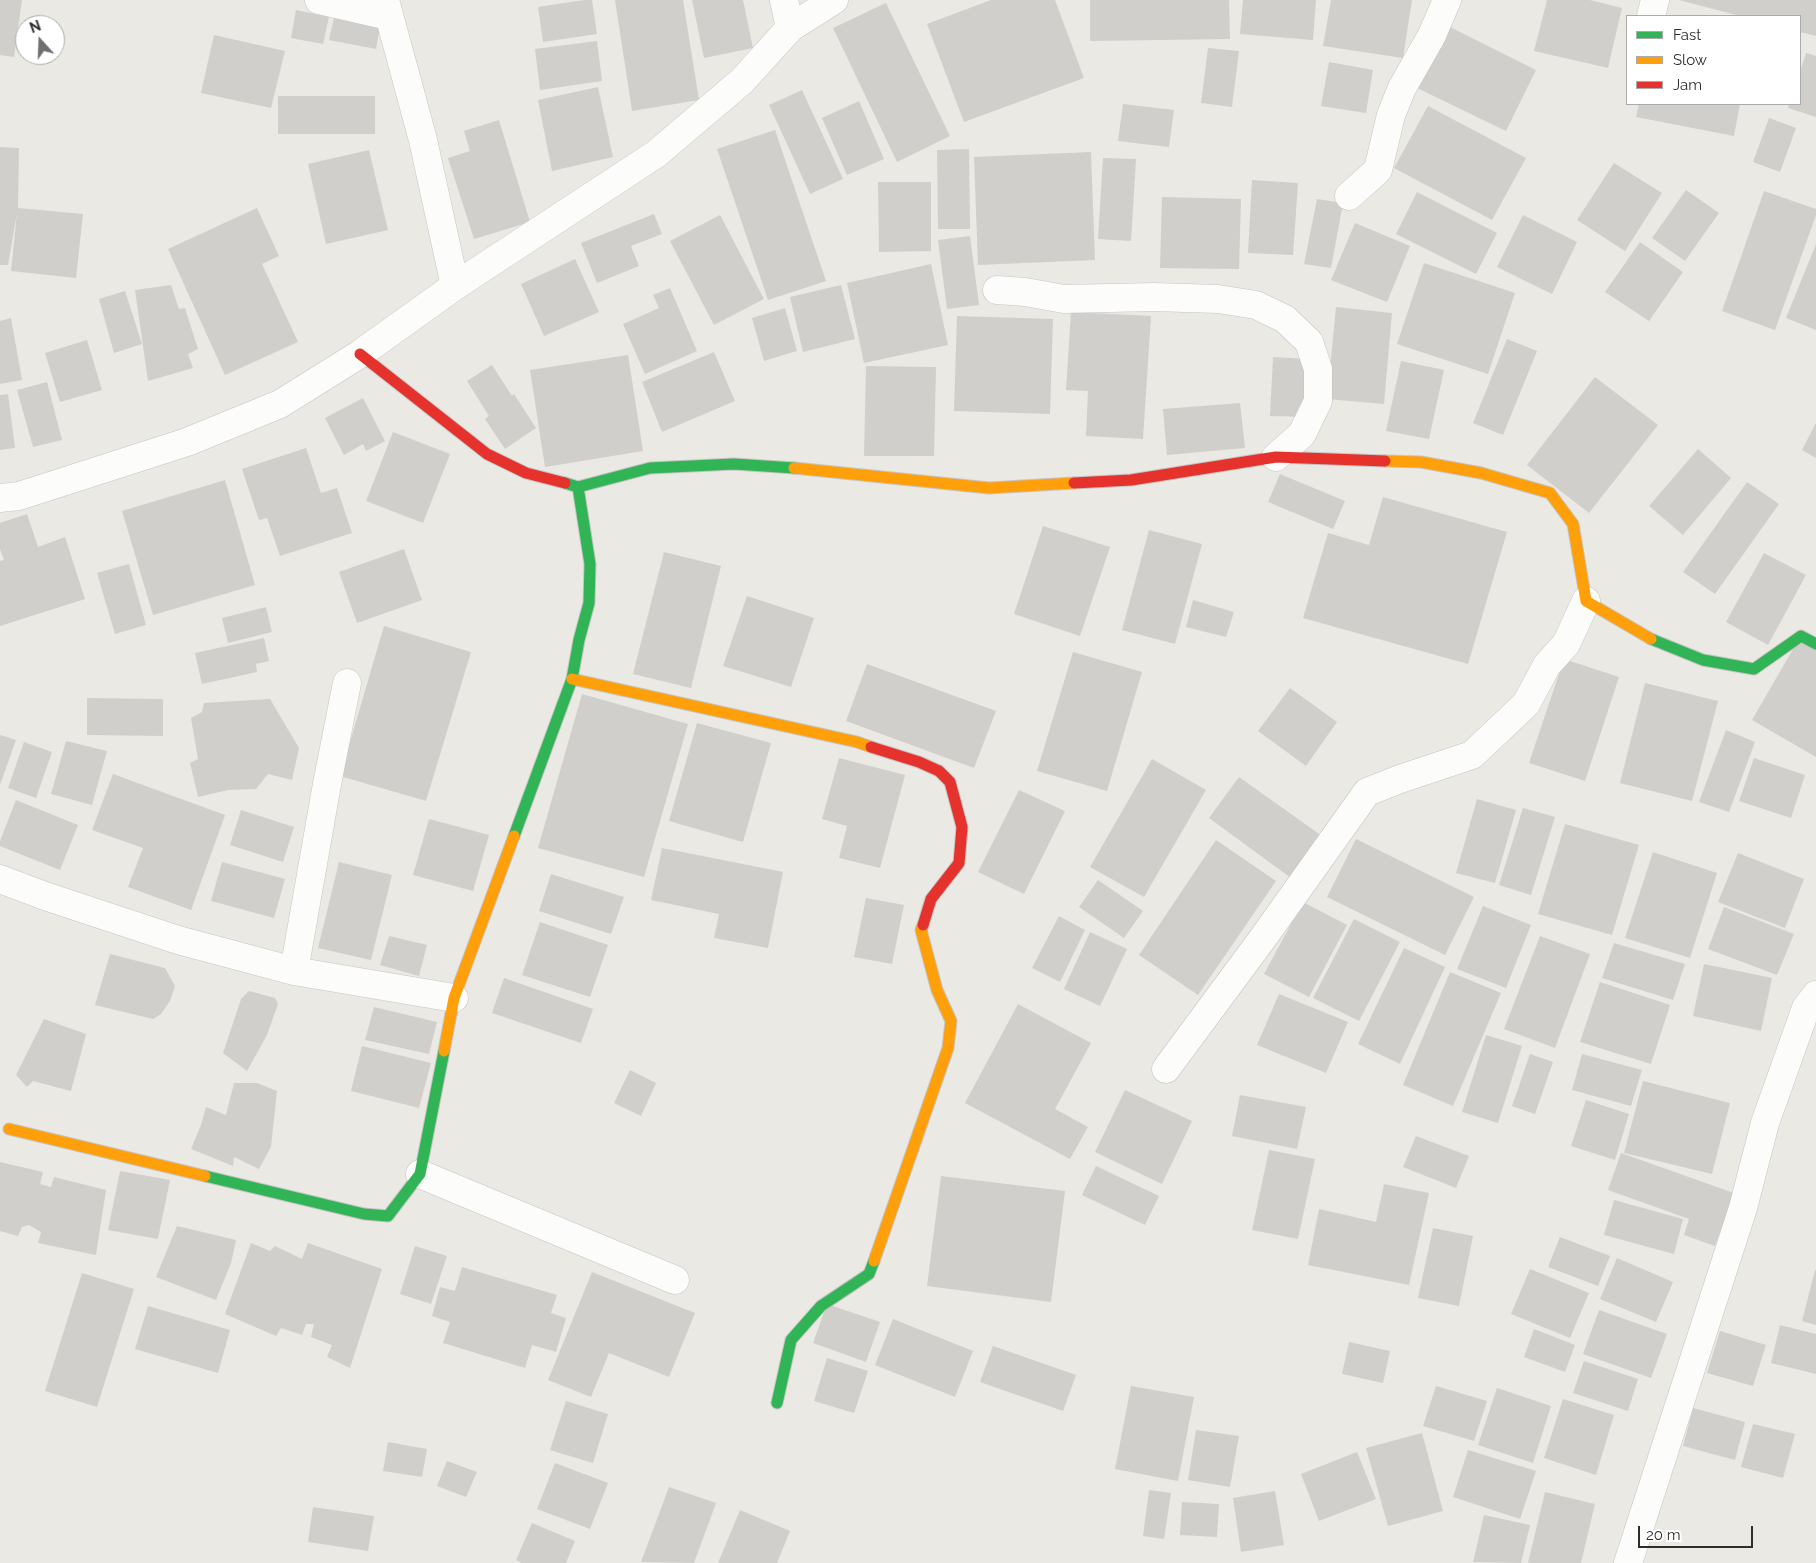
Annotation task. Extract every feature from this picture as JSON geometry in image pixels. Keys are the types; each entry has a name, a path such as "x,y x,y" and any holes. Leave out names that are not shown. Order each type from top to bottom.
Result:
{"street":[{"path":"319,0 387,8 424,140 455,286"},
{"path":"784,0 790,28"},
{"path":"0,498 19,496 187,442 280,404 360,354 455,286 656,154 742,82 790,28 834,0"},
{"path":"1349,196 1378,170 1391,114 1402,88 1432,35 1446,0"},
{"path":"1651,15 1655,0"},
{"path":"997,290 1024,292 1064,299 1218,298 1256,305 1285,319 1309,342 1318,369 1318,401 1302,434 1276,457"},
{"path":"360,354 487,454 526,473 578,487 650,468 734,464 814,469 989,488 1131,480 1276,457 1421,462 1482,473 1550,493 1573,524 1586,601 1566,644 1547,666 1526,704 1472,755 1367,792 1268,931 1166,1069"},
{"path":"9,1129 364,1214 388,1216 420,1174 454,998 572,679 579,640 589,603 590,564 578,487"},
{"path":"1586,601 1645,636 1703,660 1754,669 1801,636 1816,644"},
{"path":"572,679 857,742 926,765 939,771 950,782 962,827 959,863 932,900 921,930 937,990 952,1021 948,1048 869,1274 821,1306 791,1340 778,1403"},
{"path":"294,971 347,683"},
{"path":"0,879 178,940 294,971 454,998"},
{"path":"1628,1563 1743,1208 1765,1123 1806,1008 1816,995"},
{"path":"420,1174 675,1280"}],"building":[{"path":"0,0 22,0 20,15 15,15 14,57 0,55"},
{"path":"592,0 597,34 543,42 538,7"},
{"path":"615,0 683,0 699,100 632,111"},
{"path":"692,0 743,0 753,48 704,58"},
{"path":"991,0 1055,0 1084,78 964,122 927,24"},
{"path":"1090,0 1229,0 1230,39 1090,41"},
{"path":"1243,0 1316,0 1313,40 1240,34"},
{"path":"1331,0 1412,0 1403,58 1323,46"},
{"path":"1547,0 1590,0 1622,8 1608,68 1534,51"},
{"path":"1679,0 1816,0 1816,36 1801,32 1801,15 1736,15"},
{"path":"886,3 950,136 897,162 833,28"},
{"path":"296,10 329,17 323,44 291,38"},
{"path":"334,18 380,27 376,49 329,40"},
{"path":"1446,25 1536,70 1506,131 1415,87"},
{"path":"214,35 285,51 271,108 201,93"},
{"path":"597,41 602,81 540,90 535,49"},
{"path":"1208,48 1239,51 1232,107 1201,103"},
{"path":"1806,53 1816,56 1816,117 1788,108 1789,105 1801,105 1801,69"},
{"path":"1329,62 1373,70 1366,113 1321,106"},
{"path":"598,87 613,157 552,171 538,100"},
{"path":"802,90 843,179 810,194 769,105"},
{"path":"278,96 375,96 375,134 278,134"},
{"path":"859,101 884,159 847,175 822,118"},
{"path":"1123,104 1174,110 1169,147 1118,141"},
{"path":"1639,105 1740,105 1734,136 1636,117"},
{"path":"1428,106 1526,158 1492,220 1394,168"},
{"path":"1769,118 1796,128 1780,172 1753,162"},
{"path":"499,120 530,222 474,239 448,158 470,151 464,131"},
{"path":"775,130 826,281 768,300 717,149"},
{"path":"0,147 19,148 18,208 83,214 76,278 11,271 17,213 8,265 0,265"},
{"path":"969,149 970,229 938,229 937,150"},
{"path":"369,150 388,230 326,244 308,164"},
{"path":"1091,152 1095,260 978,265 974,157"},
{"path":"1103,158 1136,159 1131,241 1098,239"},
{"path":"1614,163 1662,193 1625,251 1577,220"},
{"path":"1252,180 1298,183 1293,255 1248,253"},
{"path":"878,182 931,182 931,251 879,252"},
{"path":"1686,190 1719,213 1685,261 1652,238"},
{"path":"1764,191 1816,209 1816,215 1775,330 1722,311"},
{"path":"1417,192 1497,233 1476,274 1396,234"},
{"path":"1162,197 1241,199 1239,269 1160,268"},
{"path":"1317,199 1343,203 1331,268 1304,264"},
{"path":"257,208 279,256 262,264 298,342 225,375 168,249"},
{"path":"654,214 662,234 631,246 639,266 597,283 581,243"},
{"path":"720,215 764,299 714,325 670,241"},
{"path":"1523,215 1577,242 1552,294 1497,267"},
{"path":"1355,223 1410,246 1387,302 1331,280"},
{"path":"970,236 979,305 947,309 938,240"},
{"path":"1640,242 1683,272 1649,321 1605,292"},
{"path":"1816,244 1816,330 1786,318"},
{"path":"575,259 599,312 544,336 521,284"},
{"path":"1424,263 1515,293 1488,374 1397,344"},
{"path":"931,264 948,345 864,363 847,283"},
{"path":"171,285 179,309 185,308 198,349 188,354 193,368 148,381 135,290"},
{"path":"841,285 855,339 803,352 790,297"},
{"path":"670,288 697,351 645,374 623,324 659,308 653,295"},
{"path":"125,291 142,344 114,353 99,299"},
{"path":"1336,307 1392,313 1384,404 1327,399"},
{"path":"785,308 797,351 764,361 752,318"},
{"path":"1071,312 1151,316 1143,439 1086,436 1088,391 1066,390"},
{"path":"957,316 1053,319 1050,414 954,411"},
{"path":"11,318 22,380 0,384 0,321"},
{"path":"1507,339 1537,351 1503,435 1473,423"},
{"path":"87,340 102,390 60,402 45,353"},
{"path":"714,352 735,401 662,432 642,382"},
{"path":"628,355 643,451 545,467 530,370"},
{"path":"1273,357 1309,359 1307,417 1270,416"},
{"path":"1401,361 1444,370 1429,439 1386,431"},
{"path":"492,365 536,428 505,449 485,419 489,416 467,381"},
{"path":"866,366 936,367 934,456 864,456"},
{"path":"1595,377 1658,425 1589,513 1527,465"},
{"path":"47,382 62,440 33,447 17,390"},
{"path":"8,394 15,448 0,450 0,395"},
{"path":"363,398 385,441 366,451 363,444 344,455 325,418"},
{"path":"1240,403 1245,448 1167,455 1163,409"},
{"path":"1816,423 1816,458 1802,450"},
{"path":"393,432 450,454 423,523 366,501"},
{"path":"306,448 321,493 337,488 352,533 280,556 267,518 259,520 242,469"},
{"path":"1698,449 1731,478 1683,535 1649,506"},
{"path":"1280,474 1345,501 1333,529 1268,502"},
{"path":"225,480 255,585 153,615 122,511"},
{"path":"1747,482 1779,504 1715,594 1683,572"},
{"path":"1383,497 1507,532 1468,664 1303,618 1328,533 1369,545"},
{"path":"27,514 38,547 65,537 85,599 0,626 0,561 4,560 0,549 0,523"},
{"path":"1043,526 1110,547 1080,636 1014,614"},
{"path":"1149,530 1202,544 1175,644 1122,630"},
{"path":"404,549 422,600 357,623 339,572"},
{"path":"664,552 721,566 691,688 633,674"},
{"path":"1764,553 1806,575 1768,645 1726,622"},
{"path":"129,564 146,625 115,634 97,573"},
{"path":"747,596 814,618 791,687 723,666"},
{"path":"1193,600 1234,612 1226,637 1186,627"},
{"path":"266,607 272,632 228,643 222,618"},
{"path":"384,626 471,652 426,801 340,776"},
{"path":"1800,637 1816,646 1816,757 1752,720"},
{"path":"264,638 269,661 256,664 257,672 202,684 195,653"},
{"path":"1073,652 1142,672 1107,791 1037,771"},
{"path":"1564,659 1619,677 1585,781 1529,763"},
{"path":"867,664 996,711 974,768 846,721"},
{"path":"1645,683 1718,701 1692,801 1620,783"},
{"path":"1290,688 1337,722 1306,766 1258,731"},
{"path":"582,694 688,724 644,877 538,848"},
{"path":"87,698 163,699 163,736 87,735"},
{"path":"270,699 299,748 292,780 268,774 256,789 228,790 198,797 190,763 198,759 191,718 202,712 204,703"},
{"path":"697,723 771,743 743,842 669,821"},
{"path":"1726,730 1755,742 1729,812 1699,802"},
{"path":"0,735 16,740 0,785"},
{"path":"66,741 107,751 92,805 51,794"},
{"path":"24,742 52,752 36,798 8,788"},
{"path":"839,758 905,775 880,868 839,858 847,826 822,819"},
{"path":"1754,758 1805,775 1791,818 1739,801"},
{"path":"1152,759 1206,790 1144,897 1090,867"},
{"path":"113,774 225,815 191,910 128,887 143,848 92,830"},
{"path":"1239,777 1322,836 1291,878 1209,818"},
{"path":"1019,790 1065,811 1024,894 978,872"},
{"path":"1477,799 1516,810 1495,883 1456,873"},
{"path":"16,800 78,825 60,870 0,846 0,841"},
{"path":"1523,808 1555,817 1531,895 1499,885"},
{"path":"241,810 294,827 283,862 230,845"},
{"path":"429,819 489,835 473,891 413,875"},
{"path":"1565,824 1639,845 1612,935 1538,914"},
{"path":"1356,839 1474,897 1445,955 1327,897"},
{"path":"1216,840 1276,881 1198,995 1139,955"},
{"path":"662,848 783,872 768,948 714,938 719,914 651,900"},
{"path":"1653,852 1717,873 1690,958 1625,938"},
{"path":"1738,853 1804,879 1785,928 1718,902"},
{"path":"222,862 285,879 274,918 211,901"},
{"path":"339,862 392,875 371,960 318,948"},
{"path":"551,874 624,897 611,934 539,911"},
{"path":"1098,880 1143,911 1124,938 1079,907"},
{"path":"866,898 904,905 892,964 854,957"},
{"path":"1303,902 1347,925 1309,997 1264,974"},
{"path":"1483,906 1531,925 1506,988 1457,969"},
{"path":"1724,907 1794,934 1777,975 1708,949"},
{"path":"1059,916 1085,930 1060,982 1032,968"},
{"path":"1354,919 1400,942 1359,1021 1313,998"},
{"path":"540,922 608,945 590,997 522,975"},
{"path":"1090,932 1127,949 1100,1006 1064,989"},
{"path":"389,936 427,945 419,976 380,965"},
{"path":"1540,936 1590,954 1555,1048 1504,1029"},
{"path":"1614,943 1685,964 1673,1000 1602,978"},
{"path":"1404,948 1445,967 1400,1064 1358,1044"},
{"path":"110,954 165,968 175,986 170,1001 161,1014 153,1019 95,1005"},
{"path":"1704,964 1772,978 1761,1031 1693,1016"},
{"path":"1450,972 1501,993 1453,1106 1403,1085"},
{"path":"504,978 593,1009 581,1043 492,1013"},
{"path":"1600,982 1670,1005 1651,1064 1580,1042"},
{"path":"249,991 275,998 278,1004 267,1035 247,1071 223,1053 241,999"},
{"path":"1279,994 1348,1022 1326,1073 1257,1045"},
{"path":"1018,1004 1091,1043 1055,1109 1088,1127 1070,1159 965,1103"},
{"path":"374,1007 437,1022 429,1054 365,1040"},
{"path":"44,1019 86,1034 71,1091 33,1081 27,1087 16,1075"},
{"path":"1486,1035 1522,1046 1498,1123 1462,1112"},
{"path":"362,1046 431,1063 419,1108 351,1091"},
{"path":"1530,1054 1553,1062 1535,1114 1512,1106"},
{"path":"1582,1054 1642,1070 1631,1106 1572,1090"},
{"path":"630,1070 656,1083 641,1116 614,1103"},
{"path":"1643,1081 1730,1103 1712,1174 1624,1153"},
{"path":"234,1083 257,1083 277,1091 271,1147 259,1169 234,1157 233,1166 191,1149 206,1107 226,1115"},
{"path":"1125,1090 1192,1121 1162,1184 1095,1152"},
{"path":"1240,1095 1306,1107 1297,1149 1232,1136"},
{"path":"1586,1100 1629,1114 1615,1160 1571,1146"},
{"path":"1416,1136 1469,1156 1456,1188 1403,1167"},
{"path":"1269,1150 1315,1159 1298,1239 1252,1230"},
{"path":"1621,1153 1734,1193 1715,1246 1684,1235 1689,1219 1608,1190"},
{"path":"0,1162 43,1172 40,1184 51,1187 54,1177 106,1190 96,1255 38,1243 41,1232 29,1225 22,1227 18,1236 0,1231"},
{"path":"1096,1166 1159,1196 1145,1225 1082,1195"},
{"path":"120,1171 170,1180 158,1239 108,1230"},
{"path":"941,1176 1065,1191 1051,1302 927,1286"},
{"path":"1384,1184 1429,1193 1409,1285 1308,1265 1319,1209 1376,1222"},
{"path":"1614,1200 1683,1219 1674,1254 1604,1235"},
{"path":"177,1226 236,1240 231,1263 216,1300 156,1277"},
{"path":"1433,1228 1473,1236 1459,1306 1418,1298"},
{"path":"1560,1237 1610,1256 1598,1286 1548,1267"},
{"path":"251,1243 270,1251 275,1246 302,1259 308,1243 382,1269 350,1368 327,1357 332,1345 311,1337 314,1324 306,1324 302,1335 281,1328 276,1336 225,1314"},
{"path":"415,1246 447,1256 431,1304 400,1294"},
{"path":"1617,1258 1673,1282 1656,1322 1600,1299"},
{"path":"462,1267 557,1295 551,1313 566,1318 556,1352 532,1345 525,1368 443,1343 450,1322 432,1316 440,1287 455,1291"},
{"path":"1530,1269 1589,1293 1570,1338 1511,1314"},
{"path":"1816,1270 1816,1325 1802,1321"},
{"path":"592,1272 695,1313 669,1377 609,1353 591,1397 548,1380"},
{"path":"82,1273 134,1289 97,1407 45,1391"},
{"path":"827,1304 880,1322 866,1362 813,1343"},
{"path":"148,1306 230,1330 218,1373 135,1349"},
{"path":"1599,1310 1667,1334 1651,1378 1583,1354"},
{"path":"893,1319 973,1351 955,1397 875,1365"},
{"path":"1780,1325 1816,1334 1816,1374 1771,1363"},
{"path":"1534,1329 1575,1345 1565,1372 1524,1357"},
{"path":"1720,1331 1766,1345 1753,1386 1707,1373"},
{"path":"1349,1342 1390,1351 1383,1383 1342,1374"},
{"path":"993,1346 1076,1375 1063,1411 980,1382"},
{"path":"827,1358 868,1371 854,1413 814,1401"},
{"path":"1584,1361 1638,1379 1628,1411 1573,1393"},
{"path":"1131,1386 1194,1397 1178,1481 1115,1469"},
{"path":"1436,1386 1487,1401 1474,1441 1423,1426"},
{"path":"1497,1388 1551,1406 1533,1463 1478,1445"},
{"path":"1563,1399 1614,1415 1596,1475 1544,1458"},
{"path":"566,1401 608,1414 593,1463 550,1450"},
{"path":"1693,1408 1745,1422 1735,1460 1683,1446"},
{"path":"1753,1424 1795,1434 1783,1478 1741,1467"},
{"path":"1196,1430 1239,1436 1230,1487 1188,1480"},
{"path":"1422,1433 1443,1511 1388,1526 1366,1448"},
{"path":"388,1442 427,1449 422,1477 383,1471"},
{"path":"1468,1450 1536,1471 1520,1519 1453,1497"},
{"path":"1357,1452 1376,1499 1319,1521 1301,1474"},
{"path":"447,1461 477,1472 466,1497 437,1486"},
{"path":"555,1463 608,1483 590,1529 537,1509"},
{"path":"669,1487 716,1503 694,1563 641,1562"},
{"path":"1149,1490 1171,1493 1164,1539 1143,1536"},
{"path":"1275,1491 1284,1545 1241,1552 1233,1498"},
{"path":"1545,1492 1595,1504 1581,1563 1528,1563"},
{"path":"1182,1502 1219,1504 1217,1537 1180,1535"},
{"path":"313,1507 374,1516 368,1551 308,1542"},
{"path":"740,1510 790,1531 777,1563 718,1563"},
{"path":"1484,1515 1530,1525 1521,1563 1473,1562"},
{"path":"532,1523 575,1541 566,1563 522,1563 516,1560"}],"traffic: fast":[{"path":"565,483 578,487 650,468 734,464 794,468"},
{"path":"514,836 572,679 579,640 589,603 590,564 578,487"},
{"path":"1651,639 1703,660 1754,669 1801,636 1816,644"},
{"path":"205,1176 364,1214 388,1216 420,1174 444,1051"},
{"path":"777,1403 791,1340 821,1306 869,1274 874,1261"}],"traffic: slow":[{"path":"1385,461 1421,462 1481,473 1550,493 1573,524 1586,601 1651,639"},
{"path":"794,468 989,488 1074,483"},
{"path":"572,679 857,742 871,747"},
{"path":"444,1051 454,998 514,836"},
{"path":"874,1261 948,1048 951,1021 937,990 921,930 923,925"},
{"path":"9,1129 205,1176"}],"traffic: jam":[{"path":"360,354 487,454 526,473 565,483"},
{"path":"1074,483 1131,480 1276,457 1385,461"},
{"path":"871,747 919,762 939,771 950,782 962,827 959,863 931,899 923,925"}]}
